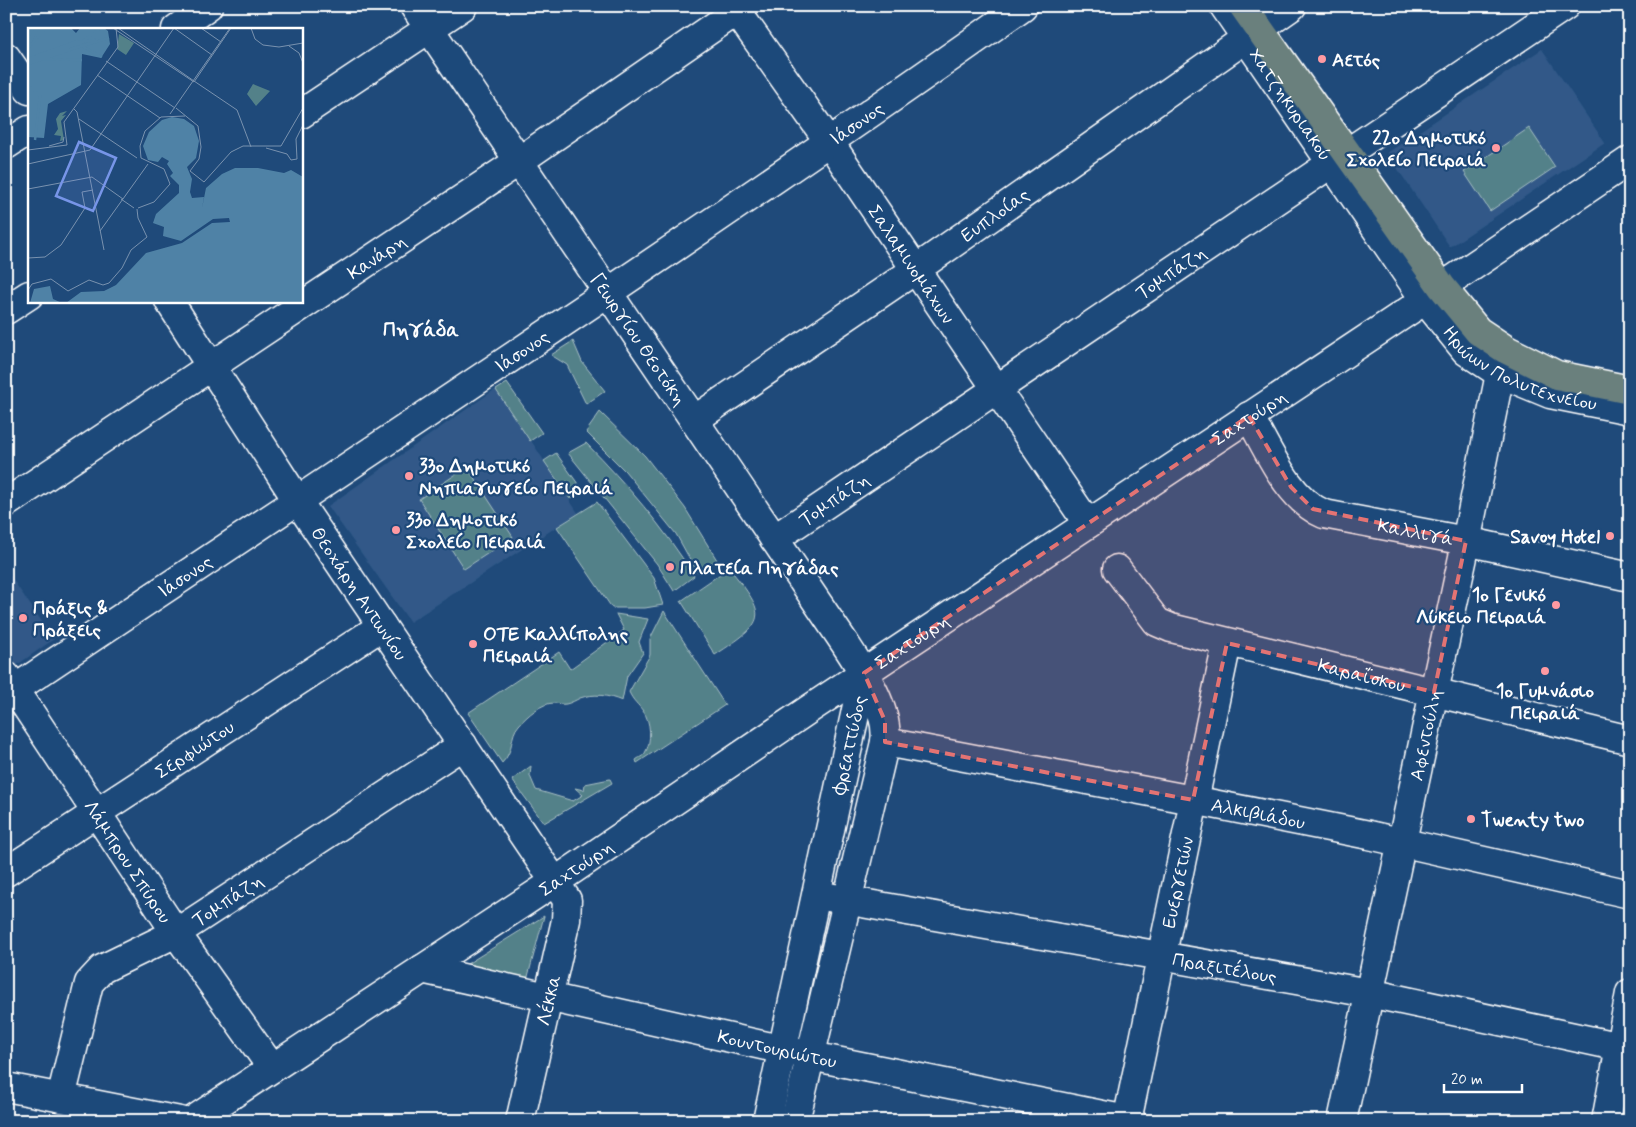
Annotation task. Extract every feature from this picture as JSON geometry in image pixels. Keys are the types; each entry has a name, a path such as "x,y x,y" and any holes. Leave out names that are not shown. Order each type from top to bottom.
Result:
{"main road":[{"name":"Χατζηκυριακού","path":"1243,6 1252,34 1433,293"},
{"name":"Ηρώων Πολυτεχνείου","path":"1433,293 1478,330 1502,361 1557,375 1630,390"}],"street":[{"path":"177,28 208,6"},
{"name":"Γεωργίου Θεοτόκη","path":"414,6 864,674"},
{"path":"302,113 463,6"},
{"name":"Ιάσονος","path":"10,683 297,500 609,294 830,143 1023,6"},
{"name":"Χατζηκυριακού","path":"1224,6 1252,34"},
{"name":"Ευπλοίας","path":"694,420 915,270 1292,6"},
{"name":"Τομπάζη","path":"774,539 995,388 1565,6"},
{"name":"Σαλαμινομάχων","path":"738,8 1088,524"},
{"name":"Κανάρη","path":"6,503 519,161 738,8"},
{"path":"6,57 28,89"},
{"path":"6,145 28,131"},
{"name":"Σαχτούρη","path":"192,1121 556,881 1630,160"},
{"path":"6,310 28,296"},
{"name":"Θεοχάρη Αντωνίου","path":"170,302 297,500 556,881"},
{"name":"Ηρώων Πολυτεχνείου","path":"1502,361 1550,394 1630,410"},
{"name":"Αφεντούλη","path":"1342,1121 1466,541 1502,361"},
{"name":"Καλλιγά","path":"1249,416 1291,487 1304,503 1324,514 1466,541 1630,577"},
{"name":"Καραΐσκου","path":"1117,569 1158,622 1171,628 1630,740"},
{"name":"Σερφιώτου","path":"6,872 382,626"},
{"name":"Ευεργετών","path":"1129,1120 1161,955 1227,643"},
{"name":"Φρεαττύδος","path":"795,1121 885,742 885,721 864,674"},
{"name":"Φρεαττύδος","path":"766,1121 864,674"},
{"name":"Λάμπρου Σπύρου","path":"10,683 176,933 272,1068"},
{"name":"Αλκιβιάδου","path":"885,742 1193,800 1630,894"},
{"name":"Τομπάζη","path":"61,1098 89,983 102,969 176,933 463,745"},
{"name":"Λέκκα","path":"520,1121 568,907 567,900 556,881"},
{"name":"Πραξιτέλους","path":"817,895 1369,993 1625,1048"},
{"name":"Κουντουριώτου","path":"422,969 782,1050 1129,1120"},
{"path":"1606,1121 1625,1048 1630,993"},
{"path":"6,1087 180,1121"}],"highlighted area":[{"path":"1249,416 1291,487 1313,509 1466,541 1434,692 1227,643 1193,800 885,742 885,721 864,673"}],"shaded area":[{"name":"22ο Δημοτικό Σχολείο Πειραιά","path":"1542,49 1605,143 1450,247 1387,153"},
{"path":"497,388 578,513 410,622 328,506"},
{"name":"Πράξις & Πράξεις","path":"6,570 54,639 17,665 6,649"}],"green space":[{"path":"1529,128 1555,167 1490,211 1464,172"},
{"path":"573,341 582,362 605,391 586,404 567,365 551,355"},
{"path":"507,383 542,433 530,441 496,390"},
{"path":"600,412 645,456 685,508 717,560 697,572 676,534 625,471 586,432"},
{"path":"586,443 644,507 670,540 694,576 674,591 657,564 568,453"},
{"path":"556,453 583,491 570,499 544,461"},
{"path":"467,467 513,537 464,569 419,499"},
{"path":"597,502 654,578 663,605 645,608 612,608 557,527"},
{"path":"729,568 751,597 756,608 756,617 753,625 745,634 715,655 681,601"},
{"path":"664,611 725,705 637,763 636,760 643,755 649,743 649,726 646,715 629,692 650,655 650,639"},
{"path":"616,614 648,619 639,642 643,653 627,676 622,701 596,695 580,698 566,704 554,703 544,705 526,718 516,729 509,753 502,763 468,713 559,652 570,669 624,630"},
{"path":"531,766 530,776 536,790 573,801 583,795 575,788 584,790 585,784 610,779 612,783 544,823 512,780"},
{"path":"544,916 526,984 459,969"}],"place":[{"name":"Αετός","path":"1322,59"},
{"name":"22ο Δημοτικό Σχολείο Πειραιά","path":"1496,148"},
{"name":"33ο Δημοτικό Νηπιαγωγείο Πειραιά","path":"409,476"},
{"name":"33ο Δημοτικό Σχολείο Πειραιά","path":"396,530"},
{"name":"Savoy Hotel","path":"1610,536"},
{"name":"Πλατεία Πηγάδας","path":"670,567"},
{"name":"1ο Γενικό Λύκειο Πειραιά","path":"1556,605"},
{"name":"Πράξις & Πράξεις","path":"23,618"},
{"name":"ΟΤΕ Καλλίπολης Πειραιά","path":"473,644"},
{"name":"1ο Γυμνάσιο Πειραιά","path":"1545,671"},
{"name":"Twenty two","path":"1471,819"}],"district":[{"name":"Πηγάδα","path":"421,329"}]}
